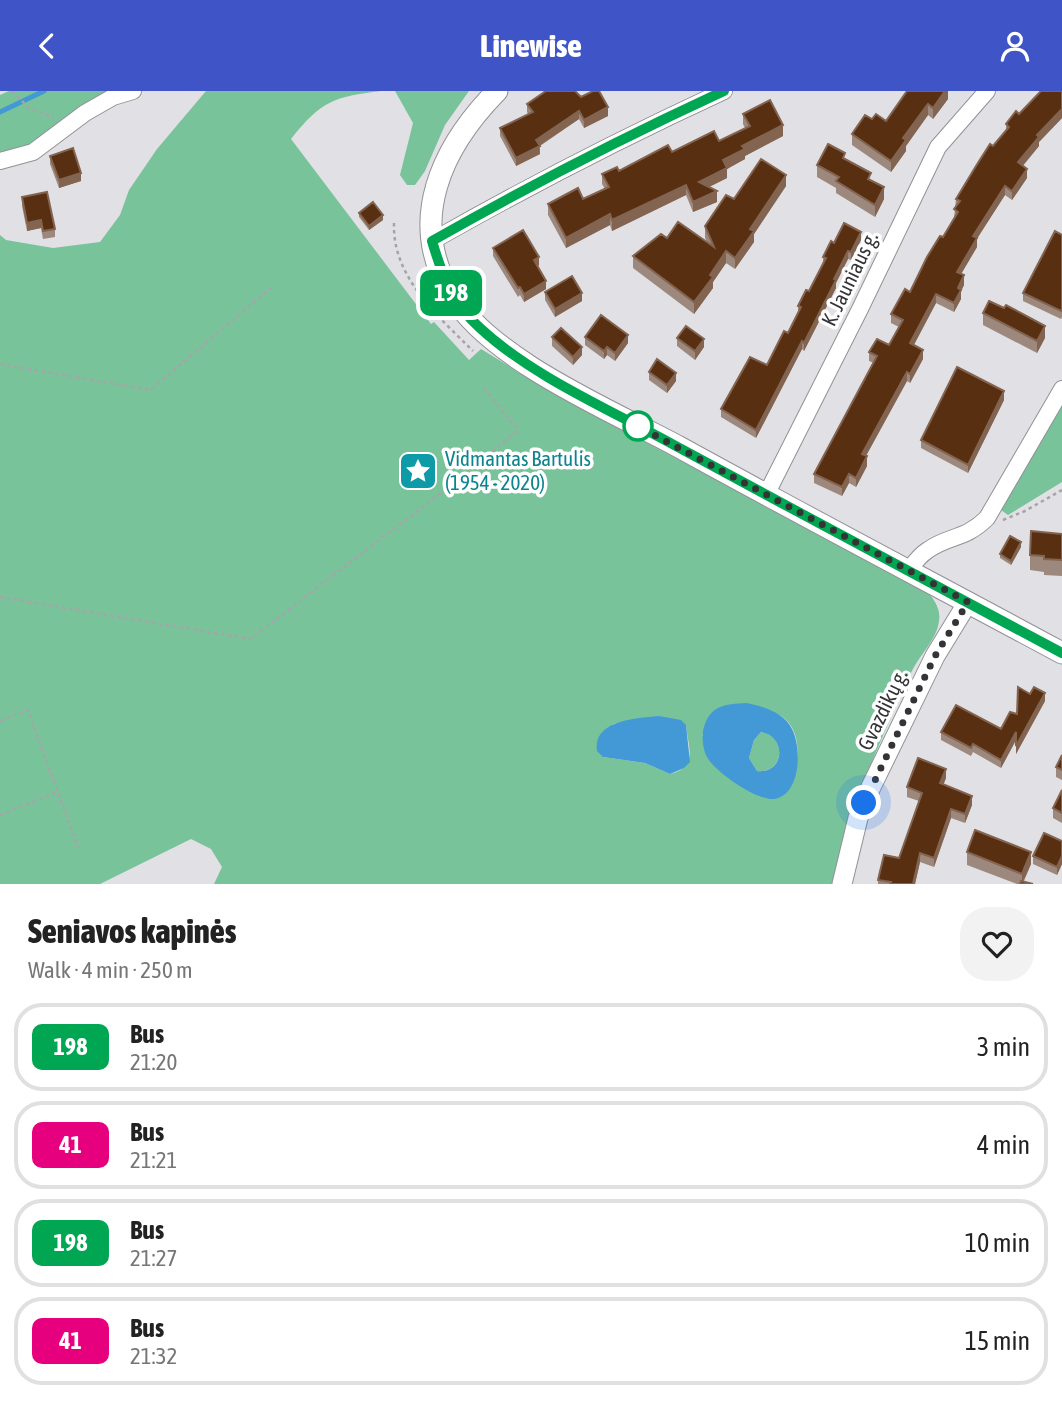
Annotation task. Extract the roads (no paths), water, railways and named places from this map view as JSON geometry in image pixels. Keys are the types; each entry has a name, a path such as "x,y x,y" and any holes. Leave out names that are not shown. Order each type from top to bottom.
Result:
{"main road":[{"path":"497,91 478,110 445,163 435,190 430,217 432,241 441,274 452,296 478,327 501,346 613,413 1062,653"}],"street":[{"path":"0,161 33,152 85,113 113,97 133,91"},
{"path":"432,241 504,200 724,91"},
{"name":"K. Jauniaus g.","path":"766,495 938,147 987,91"},
{"path":"909,570 930,548 965,535 987,518 1062,389"},
{"name":"Gvazdikų g.","path":"842,884 858,818 871,787 935,656 968,602"}],"water":[{"path":"747,703 773,711 784,718 795,737 798,758 794,780 783,796 774,799 747,791 718,770 711,763 703,744 706,722 713,711 725,705","holes":["761,732 769,735 779,747 777,761 773,767 757,771 749,758 754,740"]},
{"path":"659,716 681,720 686,725 690,762 684,768 670,774 645,763 603,757 597,751 597,741 609,727 629,720"}],"waterway":[{"path":"0,112 44,91"}],"place":[{"name":"Vidmantas Bartulis (1954 - 2020)","path":"418,471"}]}
